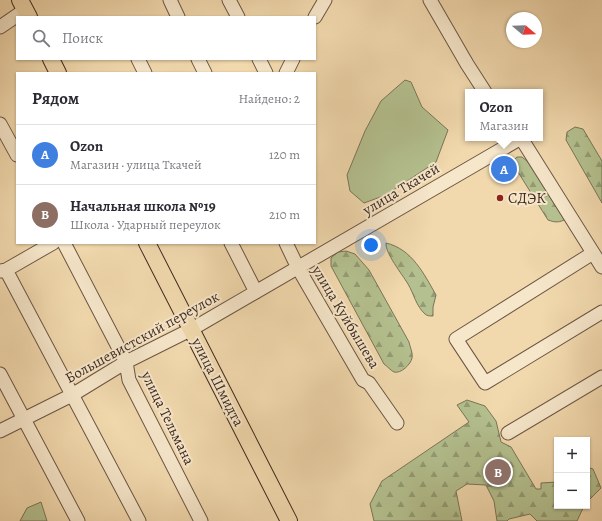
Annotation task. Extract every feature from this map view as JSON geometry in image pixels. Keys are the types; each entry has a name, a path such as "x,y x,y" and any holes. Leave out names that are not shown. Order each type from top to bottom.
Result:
{"main road":[{"path":"52,60 58,72"},
{"name":"улица Шмидта","path":"148,244 289,521"}],"street":[{"path":"170,0 178,16"},
{"path":"229,0 237,16"},
{"path":"316,16 325,0"},
{"path":"430,0 483,89"},
{"path":"0,26 24,9"},
{"path":"138,60 144,72"},
{"path":"198,60 204,72"},
{"path":"260,60 266,72"},
{"path":"286,72 292,60"},
{"path":"0,124 16,154"},
{"name":"улица Ткачей","path":"300,267 516,141"},
{"path":"523,141 602,267"},
{"path":"51,244 3,271 72,395 139,521"},
{"name":"улица Тельмана","path":"65,244 126,362 129,380 201,521"},
{"path":"232,244 256,292"},
{"name":"улица Куйбышева","path":"287,244 363,380 369,383 397,423"},
{"path":"295,244 300,267"},
{"path":"593,253 456,339 486,383 602,312"},
{"name":"Большевистский переулок","path":"0,431 72,395 126,362 192,329 300,267"},
{"path":"0,374 78,521"},
{"path":"508,432 602,377"}],"green space":[{"path":"405,80 411,82 422,107 448,130 436,162 386,195 364,203 350,191 347,175 365,131 381,101"},
{"path":"575,127 583,129 602,161 602,203 566,140 567,132"},
{"path":"517,157 522,157 528,162 563,216 564,220 556,222 548,220 513,164"},
{"path":"386,243 403,251 422,271 436,295 433,307 433,316 426,315 419,307 408,284 391,258 386,247"},
{"path":"346,251 355,254 369,270 409,342 412,358 408,366 400,372 394,372 384,364 331,266 331,258 338,252"},
{"path":"467,400 485,406 496,421 501,442 511,447 536,489 541,489 541,483 554,482 554,509 583,509 577,521 537,521 530,514 509,519 507,521 497,521 494,501 486,485 467,484 456,491 462,521 374,521 370,504 382,481 469,422 457,405"},
{"path":"590,468 593,469 601,488 590,499"},
{"path":"41,502 47,521 20,521 27,508"}],"place":[{"name":"Ozon","path":"504,169"},
{"name":"СДЭК","path":"500,198"},
{"name":"Начальная школа №19","path":"498,472"}]}
